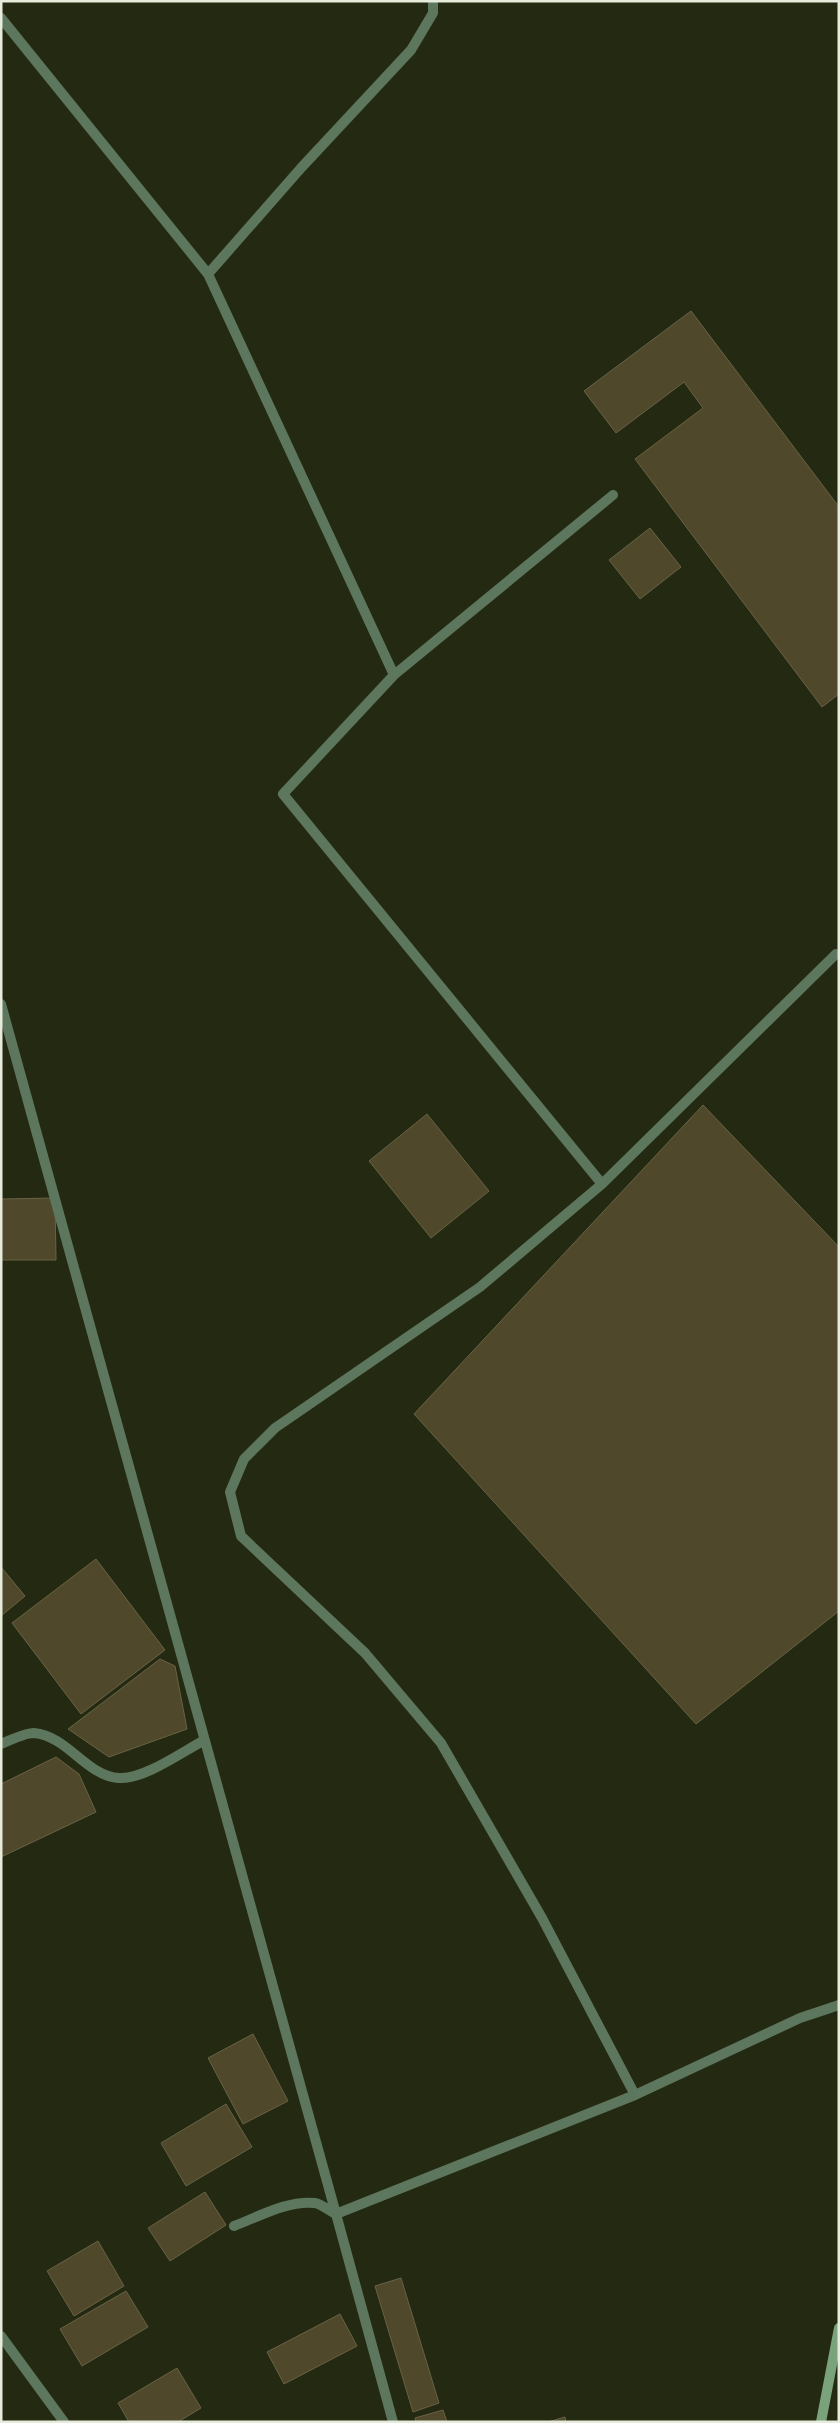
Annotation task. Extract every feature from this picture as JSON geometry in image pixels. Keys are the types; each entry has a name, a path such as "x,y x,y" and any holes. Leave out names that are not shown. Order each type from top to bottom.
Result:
{"street":[{"path":"208,274 301,168 411,50 433,13 433,1"},
{"path":"1,18 208,274 394,675"},
{"path":"602,1184 283,794 394,675 613,495"},
{"path":"635,2095 542,1918 441,1743 365,1652 241,1536 230,1492 244,1459 275,1428 480,1287 602,1184 836,954"},
{"path":"1,1004 203,1741 394,2422"},
{"path":"1,1744 34,1733 57,1741 99,1772 119,1778 138,1776 203,1741"},
{"path":"336,2214 635,2095 800,2018 839,2005"},
{"path":"234,2226 288,2206 302,2204 316,2203 336,2214"},
{"path":"821,2422 839,2328"},
{"path":"1,2336 64,2422"}],"building":[{"path":"691,311 839,507 839,694 822,707 635,459 703,408 684,382 616,433 584,391"},
{"path":"650,528 681,567 640,599 609,560"},
{"path":"703,1105 839,1247 839,1611 696,1724 414,1414"},
{"path":"427,1114 489,1191 431,1238 369,1161"},
{"path":"55,1198 56,1260 1,1260 1,1199"},
{"path":"96,1559 165,1650 81,1714 12,1623"},
{"path":"1,1567 25,1596 1,1616"},
{"path":"160,1659 175,1666 187,1729 109,1757 68,1729"},
{"path":"56,1757 79,1774 96,1812 1,1857 1,1784"},
{"path":"253,2034 288,2101 243,2124 208,2058"},
{"path":"226,2104 252,2147 186,2186 161,2143"},
{"path":"205,2192 226,2225 170,2261 148,2228"},
{"path":"98,2241 124,2286 74,2316 47,2271"},
{"path":"401,2278 439,2403 413,2412 375,2286"},
{"path":"126,2291 148,2327 82,2366 60,2329"},
{"path":"340,2314 357,2346 284,2384 267,2352"},
{"path":"177,2368 201,2408 178,2422 129,2422 118,2403"},
{"path":"443,2410 447,2422 416,2422 415,2418"},
{"path":"565,2417 566,2422 548,2422"}]}
